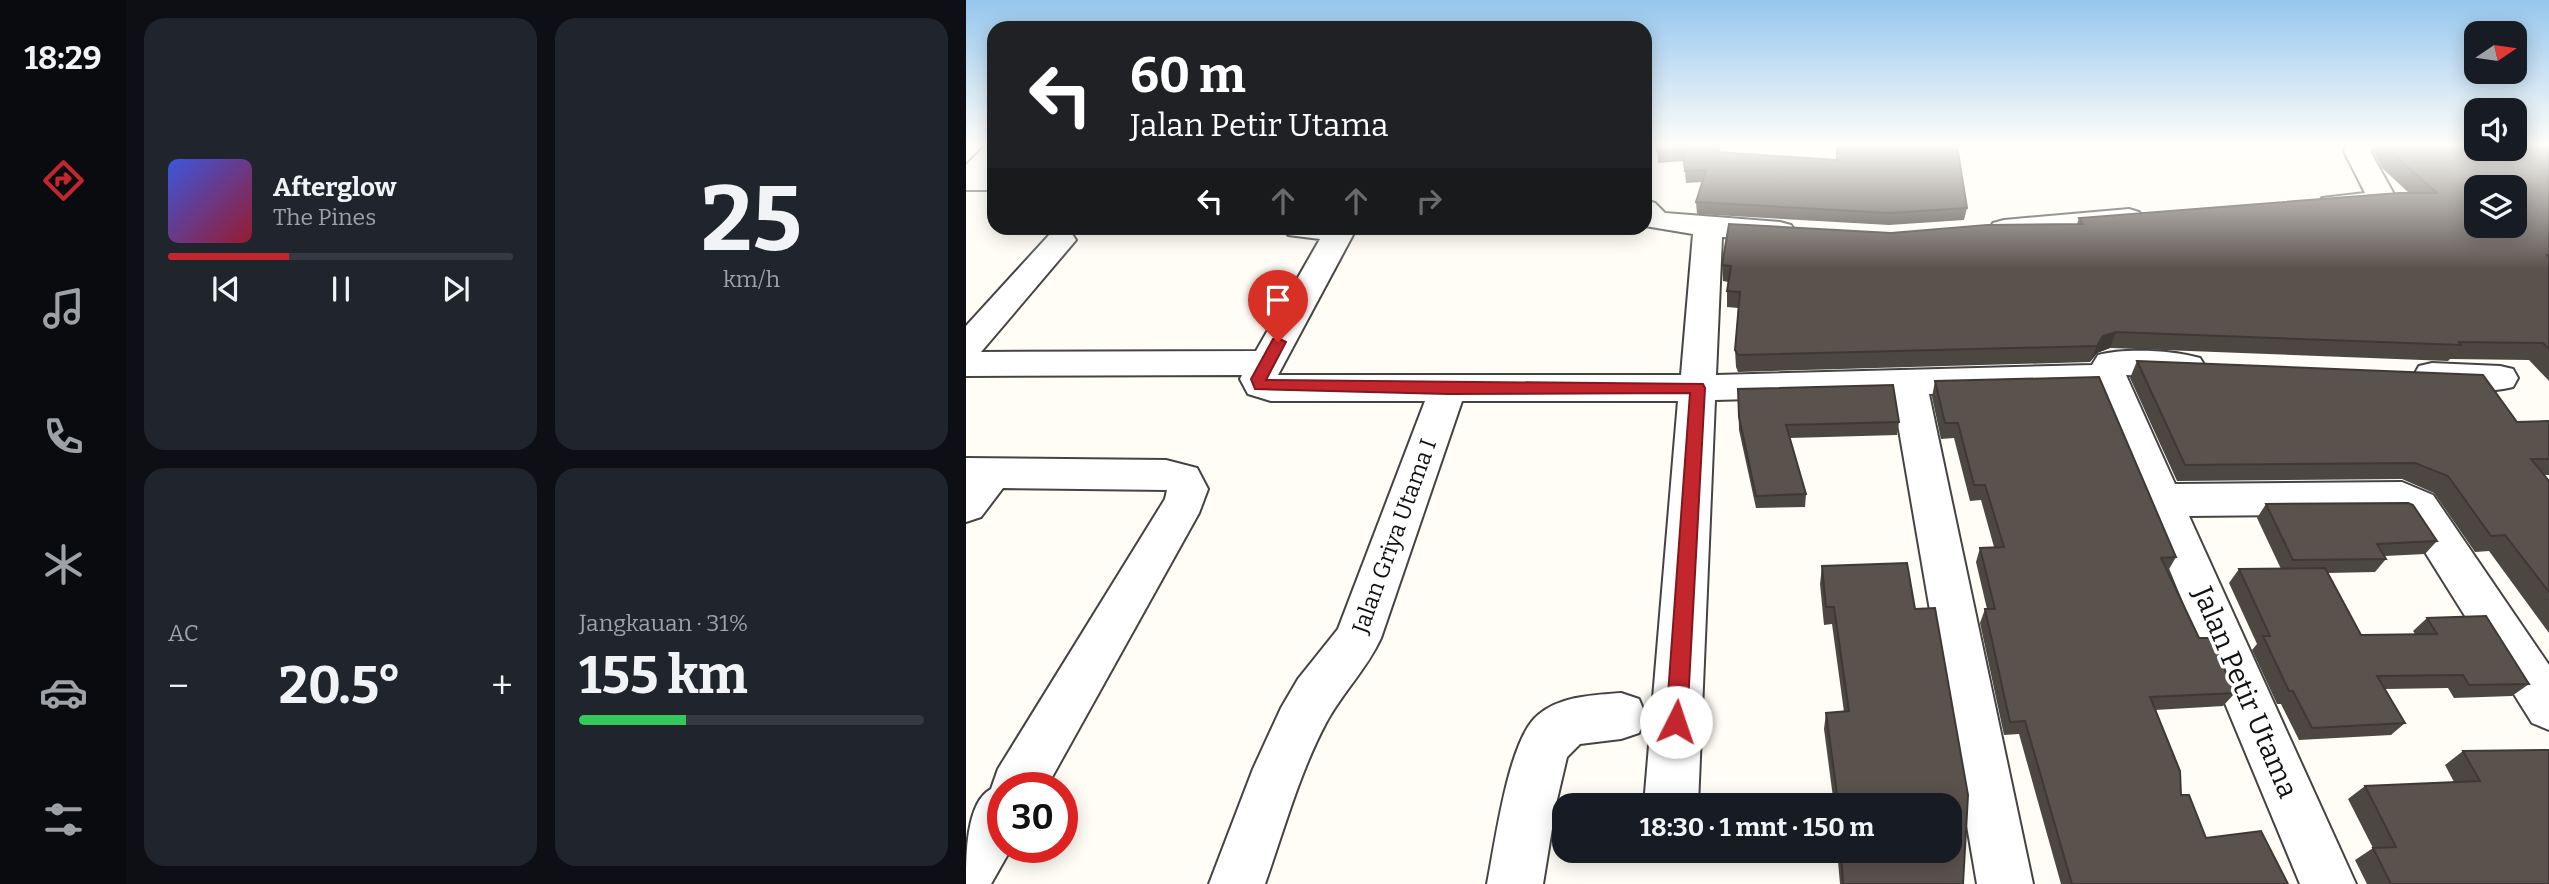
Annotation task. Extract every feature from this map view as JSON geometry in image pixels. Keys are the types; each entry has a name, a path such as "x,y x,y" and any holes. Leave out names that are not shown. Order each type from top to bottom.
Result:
{"street":[{"path":"2303,206 2379,200 2381,196 2376,186"},
{"path":"1975,231 2153,216"},
{"path":"1652,218 1708,228 1805,232"},
{"path":"1672,793 1708,228"},
{"path":"1338,235 1258,379 1261,385 1270,388 1698,388 2108,377 2110,363 2222,367"},
{"path":"966,347 1061,240"},
{"path":"966,363 1267,363"},
{"path":"2403,374 2500,378"},
{"name":"Jalan Petir Utama","path":"2108,377 2328,884"},
{"path":"1909,384 2005,884"},
{"name":"Jalan Griya Utama I","path":"1237,884 1297,728 1358,638 1448,389"},
{"path":"966,506 979,473 1166,475 1183,479 1188,489 1185,502 1026,772"},
{"path":"2163,500 2402,498 2418,506 2549,707"},
{"path":"1515,884 1539,762 1552,734 1578,720 1621,716"},
{"path":"966,874 987,838"}],"building":[{"path":"1701,186 1964,186 1967,208 1890,213 1696,202"},
{"path":"2429,186 2464,186 2464,238 2527,238 2527,186 2549,186 2549,349 2543,343 2459,342 2461,345 2116,332 2103,336 2097,346 1738,355 1735,350 1740,292 1727,291 1731,266 1722,265 1729,224 1891,233 1987,225 2083,224 2079,218 2399,193 2437,193"},
{"path":"2137,361 2483,375 2517,422 2549,421 2549,459 2531,459 2549,481 2549,592 2505,535 2491,536 2448,476 2415,463 2185,465"},
{"path":"2099,377 2176,557 2161,558 2199,638 2211,638 2235,693 2150,697 2180,771 2181,795 2189,795 2206,838 2261,831 2288,884 2072,884 2025,721 2010,722 1985,609 1995,609 1980,548 2004,547 1985,485 1974,485 1958,423 1945,423 1935,381"},
{"path":"1893,385 1899,422 1786,425 1806,494 1756,496 1739,417 1738,389"},
{"path":"2266,504 2413,505 2437,541 2377,544 2386,559 2293,560"},
{"path":"1907,563 1915,609 1935,608 1968,795 1963,884 1843,884 1842,863 1962,863 1962,793 1836,793 1826,713 1849,711 1834,607 1826,607 1822,566"},
{"path":"2325,568 2361,635 2437,634 2427,618 2486,616 2529,684 2469,685 2463,675 2377,676 2405,723 2312,728 2293,691 2289,691 2263,636 2270,636 2239,569"},
{"path":"2549,750 2549,884 2391,884 2373,848 2396,847 2365,786 2480,781 2463,751"}],"route":[{"path":"1278,342 1258,379 1261,385 1270,388 1698,388 1676,722"}]}
